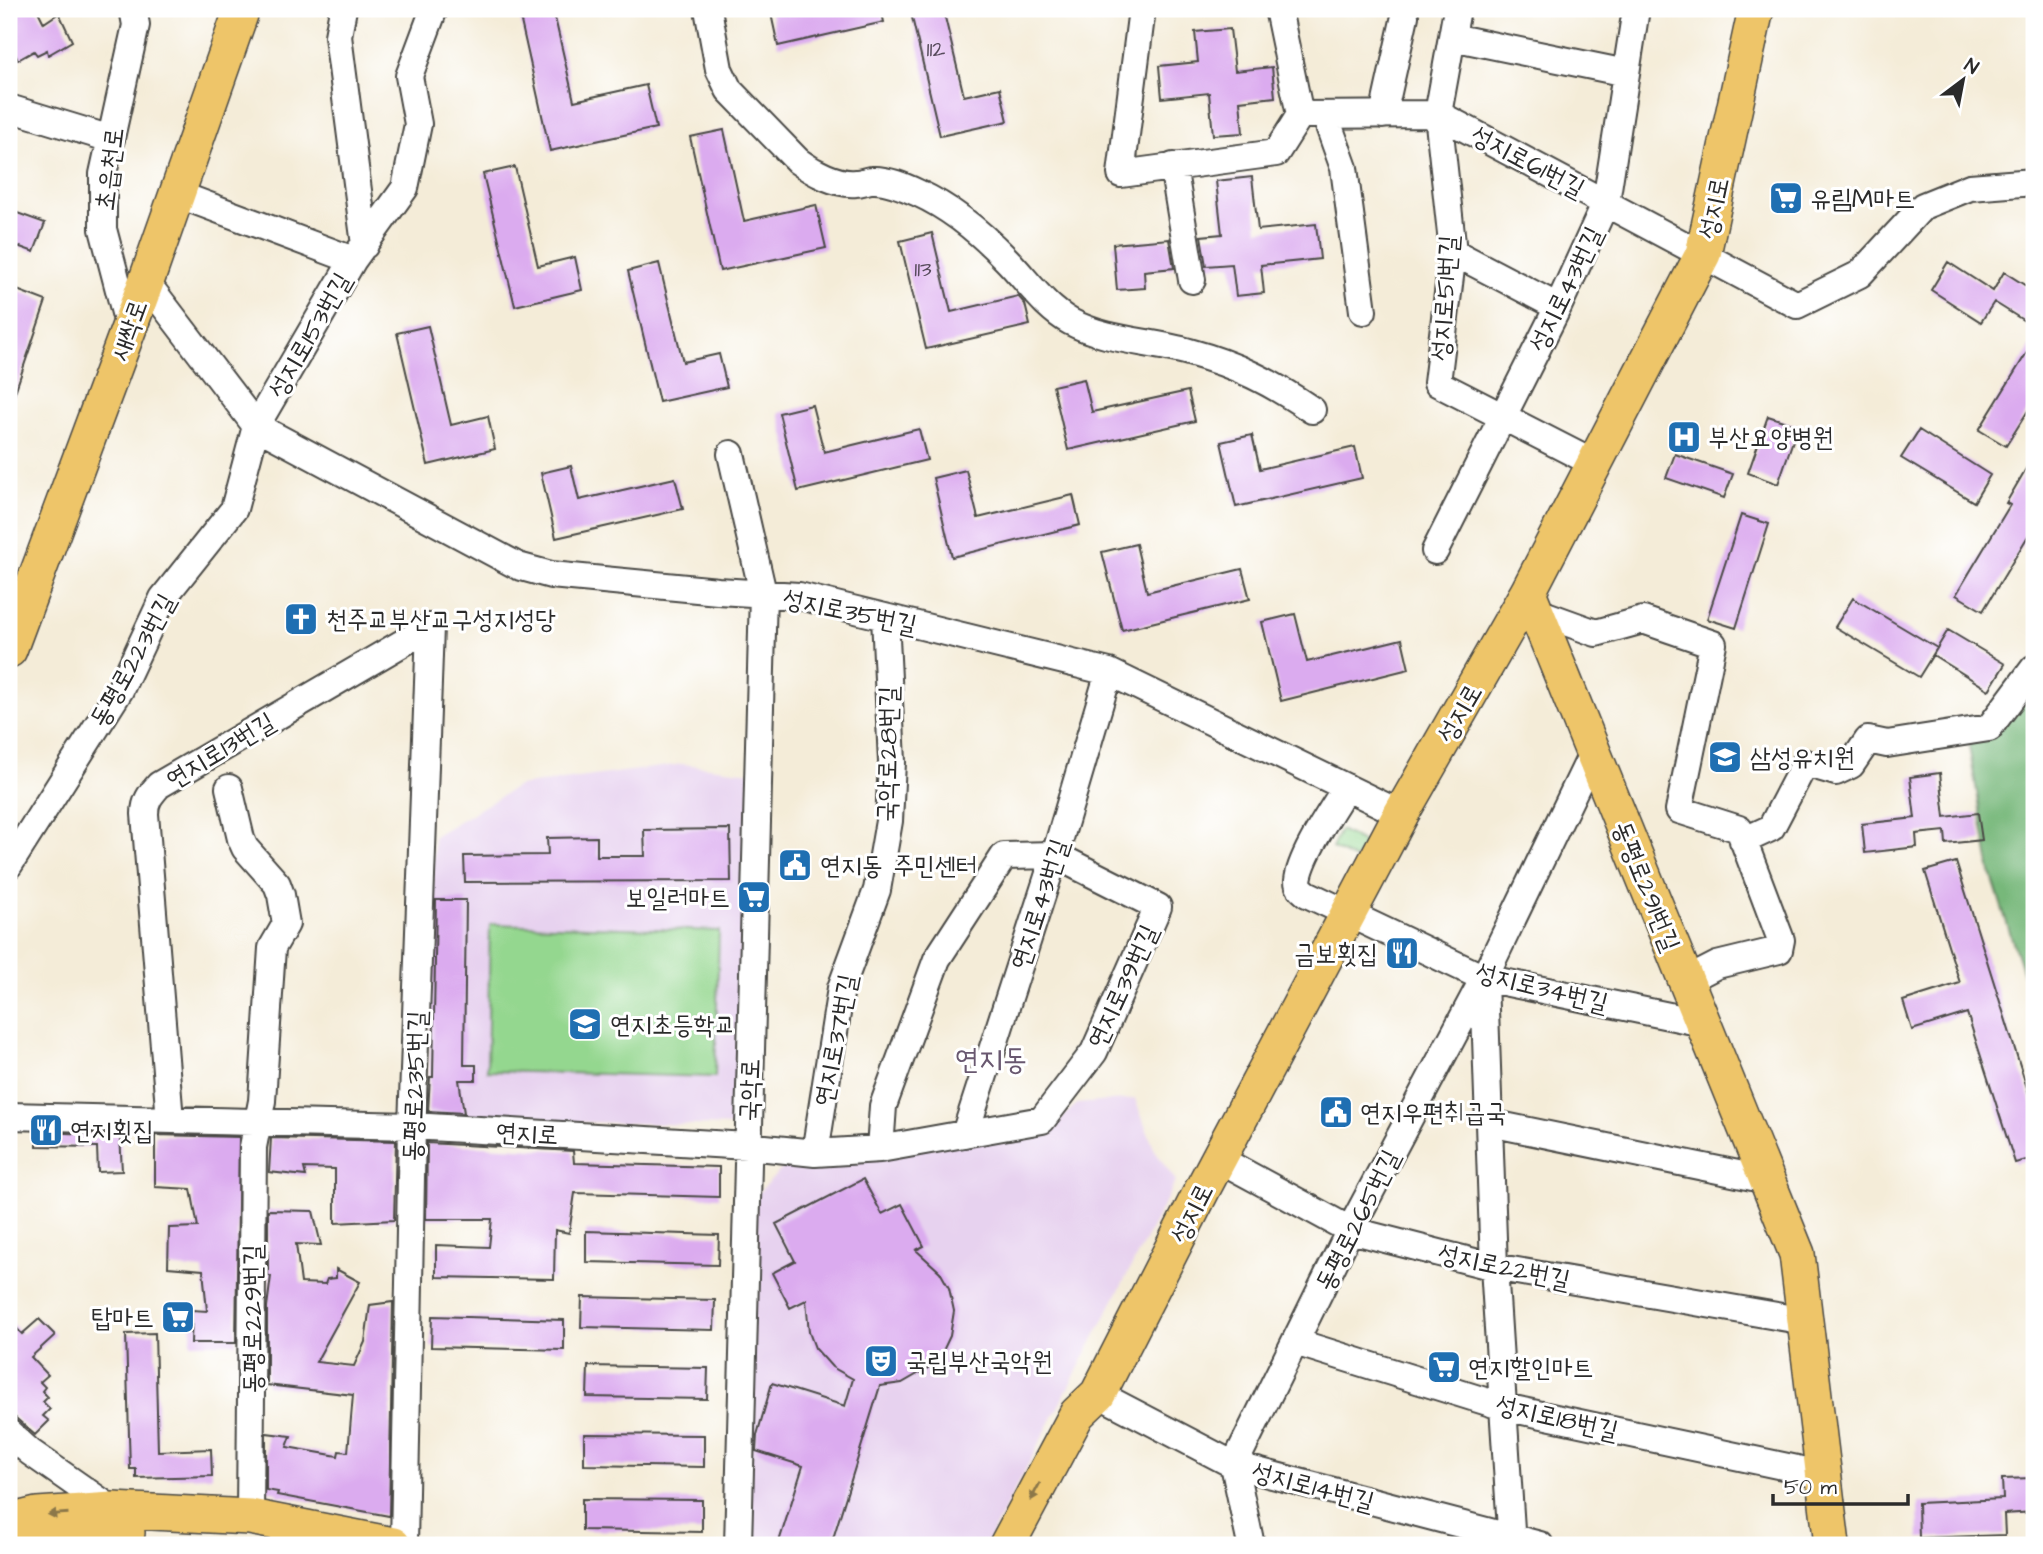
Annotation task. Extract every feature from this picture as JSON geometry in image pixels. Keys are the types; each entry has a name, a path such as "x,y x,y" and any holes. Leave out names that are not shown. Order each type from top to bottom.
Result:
{"main road":[{"name":"새싹로","path":"9,650 146,282 242,9"},
{"name":"성지로","path":"1007,1545 1077,1414 1098,1394 1401,814 1532,602 1595,464 1703,254 1756,9"},
{"name":"동평로291번길","path":"1532,602 1797,1254 1832,1545"},
{"name":"성지로","path":"1035,1545 1094,1426 1098,1394"},
{"path":"9,1522 37,1515 113,1510 250,1517 393,1545"},
{"path":"19,1545 108,1534 164,1532 229,1535 305,1545"}],"street":[{"name":"초읍천로","path":"129,328 103,229 103,174 135,25 133,9"},
{"name":"성지로153번길","path":"343,9 338,36 343,65 359,253"},
{"name":"성지로153번길","path":"256,426 359,253 405,188 418,124 408,76 434,9"},
{"path":"708,9 719,69 729,90 811,171 855,184 872,179 914,191 939,203 1006,258 1043,300 1069,321 1123,339 1186,351 1240,367 1312,410"},
{"path":"1142,9 1121,174 1276,153 1313,115"},
{"path":"1279,9 1313,115 1344,169 1363,311"},
{"name":"성지로51번길","path":"1457,9 1438,114 1453,252 1437,383 1595,464"},
{"name":"성지로43번길","path":"1435,551 1558,307 1606,202 1636,9"},
{"path":"1383,115 1405,16"},
{"path":"1452,37 1626,74"},
{"path":"9,108 111,139"},
{"name":"성지로61번길","path":"1313,115 1438,114 1797,305 1860,274 1923,206 1970,187 2034,183"},
{"path":"1173,166 1192,280"},
{"path":"177,194 359,253"},
{"path":"1453,252 1558,307"},
{"path":"146,282 256,426"},
{"name":"성지로35번길","path":"256,426 518,566 551,575 799,596 1109,672 1401,814"},
{"name":"동평로223번길","path":"9,865 120,690 163,598 234,509 256,426"},
{"name":"국악로","path":"731,454 763,593 738,1545"},
{"path":"1532,602 1596,633 1643,620 1713,644 1679,810 1739,829 1781,940 1779,950 1717,965 1686,981"},
{"name":"국악로28번길","path":"877,890 889,821 892,762 885,617"},
{"name":"연지로13번길","path":"170,1120 145,814 145,805 150,795 159,785 430,627"},
{"name":"동평로235번길","path":"404,1545 412,1126 430,627"},
{"path":"1743,841 1771,828 1805,763 1836,772 1851,765 1868,740 1887,744 1989,728 2034,668"},
{"name":"연지로43번길","path":"965,1134 1055,855 1109,672"},
{"name":"동평로265번길","path":"1234,1465 1350,1230 1484,978 1593,752"},
{"name":"성지로34번길","path":"1346,787 1307,853 1298,881 1307,894 1484,978 1703,1023"},
{"name":"동평로229번길","path":"229,788 241,839 245,848 277,884 286,924 272,948 262,1101 253,1147 250,1517"},
{"name":"연지로39번길","path":"880,1149 883,1106 937,959 1004,856 1055,855 1158,907 1094,1052 1042,1120"},
{"name":"연지로37번길","path":"815,1153 841,988 877,890"},
{"path":"1484,978 1494,1267 1512,1542"},
{"name":"연지로","path":"9,1116 412,1126 747,1146 815,1153 880,1149 1042,1120"},
{"path":"1490,1124 1767,1180"},
{"name":"성지로22번길","path":"1219,1159 1350,1230 1494,1267 1805,1321"},
{"name":"성지로18번길","path":"1295,1342 1504,1407 1797,1469 1823,1477"},
{"name":"성지로14번길","path":"1098,1394 1234,1465 1512,1542 1540,1545"},
{"path":"9,1433 30,1452 113,1510"},
{"path":"1234,1465 1251,1545"}],"shaded area":[{"name":"연지초등학교","path":"683,764 751,772 735,1126 428,1118 434,836 518,786"},
{"path":"1135,1099 1155,1151 1176,1181 986,1545 749,1545 753,1198 788,1163 1046,1135 1076,1104"}],"green space":[{"path":"2034,700 2034,1008 1991,873 1966,729"},
{"path":"1340,830 1364,843 1355,860 1332,848"},
{"path":"490,924 719,931 715,1077 487,1071"}],"building":[{"path":"9,9 37,9 44,23 59,13 72,41 48,55 47,50 37,55 34,51 18,60 9,43"},
{"path":"553,9 574,101 646,85 656,128 550,151 520,17"},
{"path":"770,9 881,9 884,22 778,46"},
{"path":"910,9 943,9 964,96 1000,88 1008,121 940,136"},
{"path":"1230,29 1235,71 1272,67 1275,97 1240,101 1243,133 1213,135 1209,93 1162,98 1159,66 1198,62 1195,32"},
{"path":"724,130 744,221 816,205 826,248 720,271 690,137"},
{"path":"515,167 538,266 575,257 582,290 515,306 483,174"},
{"path":"1252,177 1258,230 1316,224 1320,259 1261,265 1264,293 1236,296 1232,264 1206,266 1201,236 1222,234 1216,181"},
{"path":"9,210 45,223 34,252 9,243"},
{"path":"932,233 951,312 1018,296 1025,304 1030,325 926,349 900,241"},
{"path":"1169,239 1174,268 1144,271 1145,288 1117,290 1113,244"},
{"path":"1948,262 1993,291 2004,272 2034,291 2034,327 1994,302 1981,322 1931,290"},
{"path":"659,263 683,362 719,354 727,387 659,402 628,271"},
{"path":"17,290 46,301 9,404 9,314"},
{"path":"428,326 451,425 488,416 495,449 428,465 397,333"},
{"path":"2034,341 2034,401 2006,446 1979,430"},
{"path":"1084,379 1092,412 1188,391 1195,421 1068,450 1053,386"},
{"path":"812,405 824,452 919,429 927,460 798,491 779,413"},
{"path":"1768,416 1798,426 1778,484 1748,473"},
{"path":"1919,430 1990,475 1974,502 1901,458"},
{"path":"1252,435 1260,469 1355,447 1362,478 1236,507 1221,442"},
{"path":"1675,454 1733,474 1724,498 1666,478"},
{"path":"2034,455 2034,526 1983,611 1956,595 2010,505 2006,503"},
{"path":"571,466 579,500 675,478 683,509 556,538 541,473"},
{"path":"966,470 978,518 1073,495 1080,525 952,557 933,478"},
{"path":"1741,515 1769,524 1736,628 1707,619"},
{"path":"1136,544 1147,592 1242,569 1250,599 1122,630 1102,552"},
{"path":"1853,598 1937,648 1919,677 1835,627"},
{"path":"1295,614 1307,662 1402,639 1409,669 1281,701 1262,622"},
{"path":"1948,630 2005,664 1989,690 1933,655"},
{"path":"1940,773 1945,817 1978,813 1982,840 1946,844 1945,831 1916,834 1917,847 1865,853 1862,824 1915,818 1910,777"},
{"path":"730,829 731,881 465,882 464,856 548,855 547,838 597,837 597,856 645,856 644,830"},
{"path":"1956,862 2034,1110 2034,1158 2015,1163 1967,1013 1912,1030 1903,1001 1960,983 1925,871"},
{"path":"436,900 466,900 464,1065 476,1065 476,1080 459,1080 464,1113 428,1111 430,1077 433,1077"},
{"path":"37,1132 120,1135 122,1171 98,1172 97,1147 37,1146"},
{"path":"155,1135 239,1137 236,1343 191,1343 192,1310 207,1311 203,1270 168,1267 169,1228 198,1227 191,1189 155,1187"},
{"path":"271,1138 396,1141 394,1220 335,1223 335,1169 304,1168 306,1176 269,1172"},
{"path":"427,1143 573,1151 574,1163 719,1167 719,1197 575,1193 569,1233 555,1230 554,1279 436,1277 436,1245 489,1247 492,1219 426,1219"},
{"name":"국립부산국악원","path":"863,1179 882,1214 902,1204 924,1246 916,1250 940,1272 949,1288 954,1311 950,1336 941,1355 928,1368 902,1383 880,1386 831,1545 778,1545 803,1466 756,1451 757,1435 772,1383 845,1406 853,1379 832,1367 815,1348 809,1332 806,1300 790,1308 772,1273 795,1261 776,1224"},
{"path":"268,1210 313,1211 321,1245 296,1244 301,1283 325,1284 327,1279 336,1278 336,1269 360,1282 316,1362 354,1366 365,1342 370,1305 393,1302 389,1516 277,1495 278,1492 266,1490 266,1433 291,1436 287,1447 338,1456 339,1451 348,1452 353,1395 267,1385 267,1307 271,1276 268,1276"},
{"path":"586,1231 719,1235 718,1265 586,1262"},
{"path":"582,1297 715,1300 714,1330 581,1327"},
{"path":"432,1316 564,1320 564,1350 431,1347"},
{"path":"39,1319 55,1335 31,1357 48,1375 40,1382 45,1387 42,1391 48,1397 43,1402 50,1409 43,1416 49,1421 35,1435 9,1412 9,1320 22,1334"},
{"path":"155,1333 158,1451 211,1449 212,1476 136,1478 136,1469 130,1469 126,1334"},
{"path":"588,1366 708,1368 707,1399 587,1397"},
{"path":"584,1434 704,1435 704,1467 584,1465"},
{"path":"2034,1478 2034,1512 2004,1514 2005,1535 1919,1538 1918,1503 2003,1499 2002,1479"},
{"path":"582,1499 702,1500 702,1532 582,1530"}],"place":[{"name":"유림M마트","path":"1786,198"},
{"name":"부산요양병원","path":"1684,437"},
{"name":"천주교부산교구성지성당","path":"301,619"},
{"name":"삼성유치원","path":"1725,757"},
{"name":"연지동 주민센터","path":"795,865"},
{"name":"보일러마트","path":"754,897"},
{"name":"금보횟집","path":"1402,953"},
{"name":"연지초등학교","path":"585,1024"},
{"name":"연지우편취급국","path":"1336,1112"},
{"name":"연지횟집","path":"46,1130"},
{"name":"탑마트","path":"178,1317"},
{"name":"국립부산국악원","path":"881,1361"},
{"name":"연지할인마트","path":"1444,1367"}],"district":[{"name":"연지동","path":"991,1059"}]}
